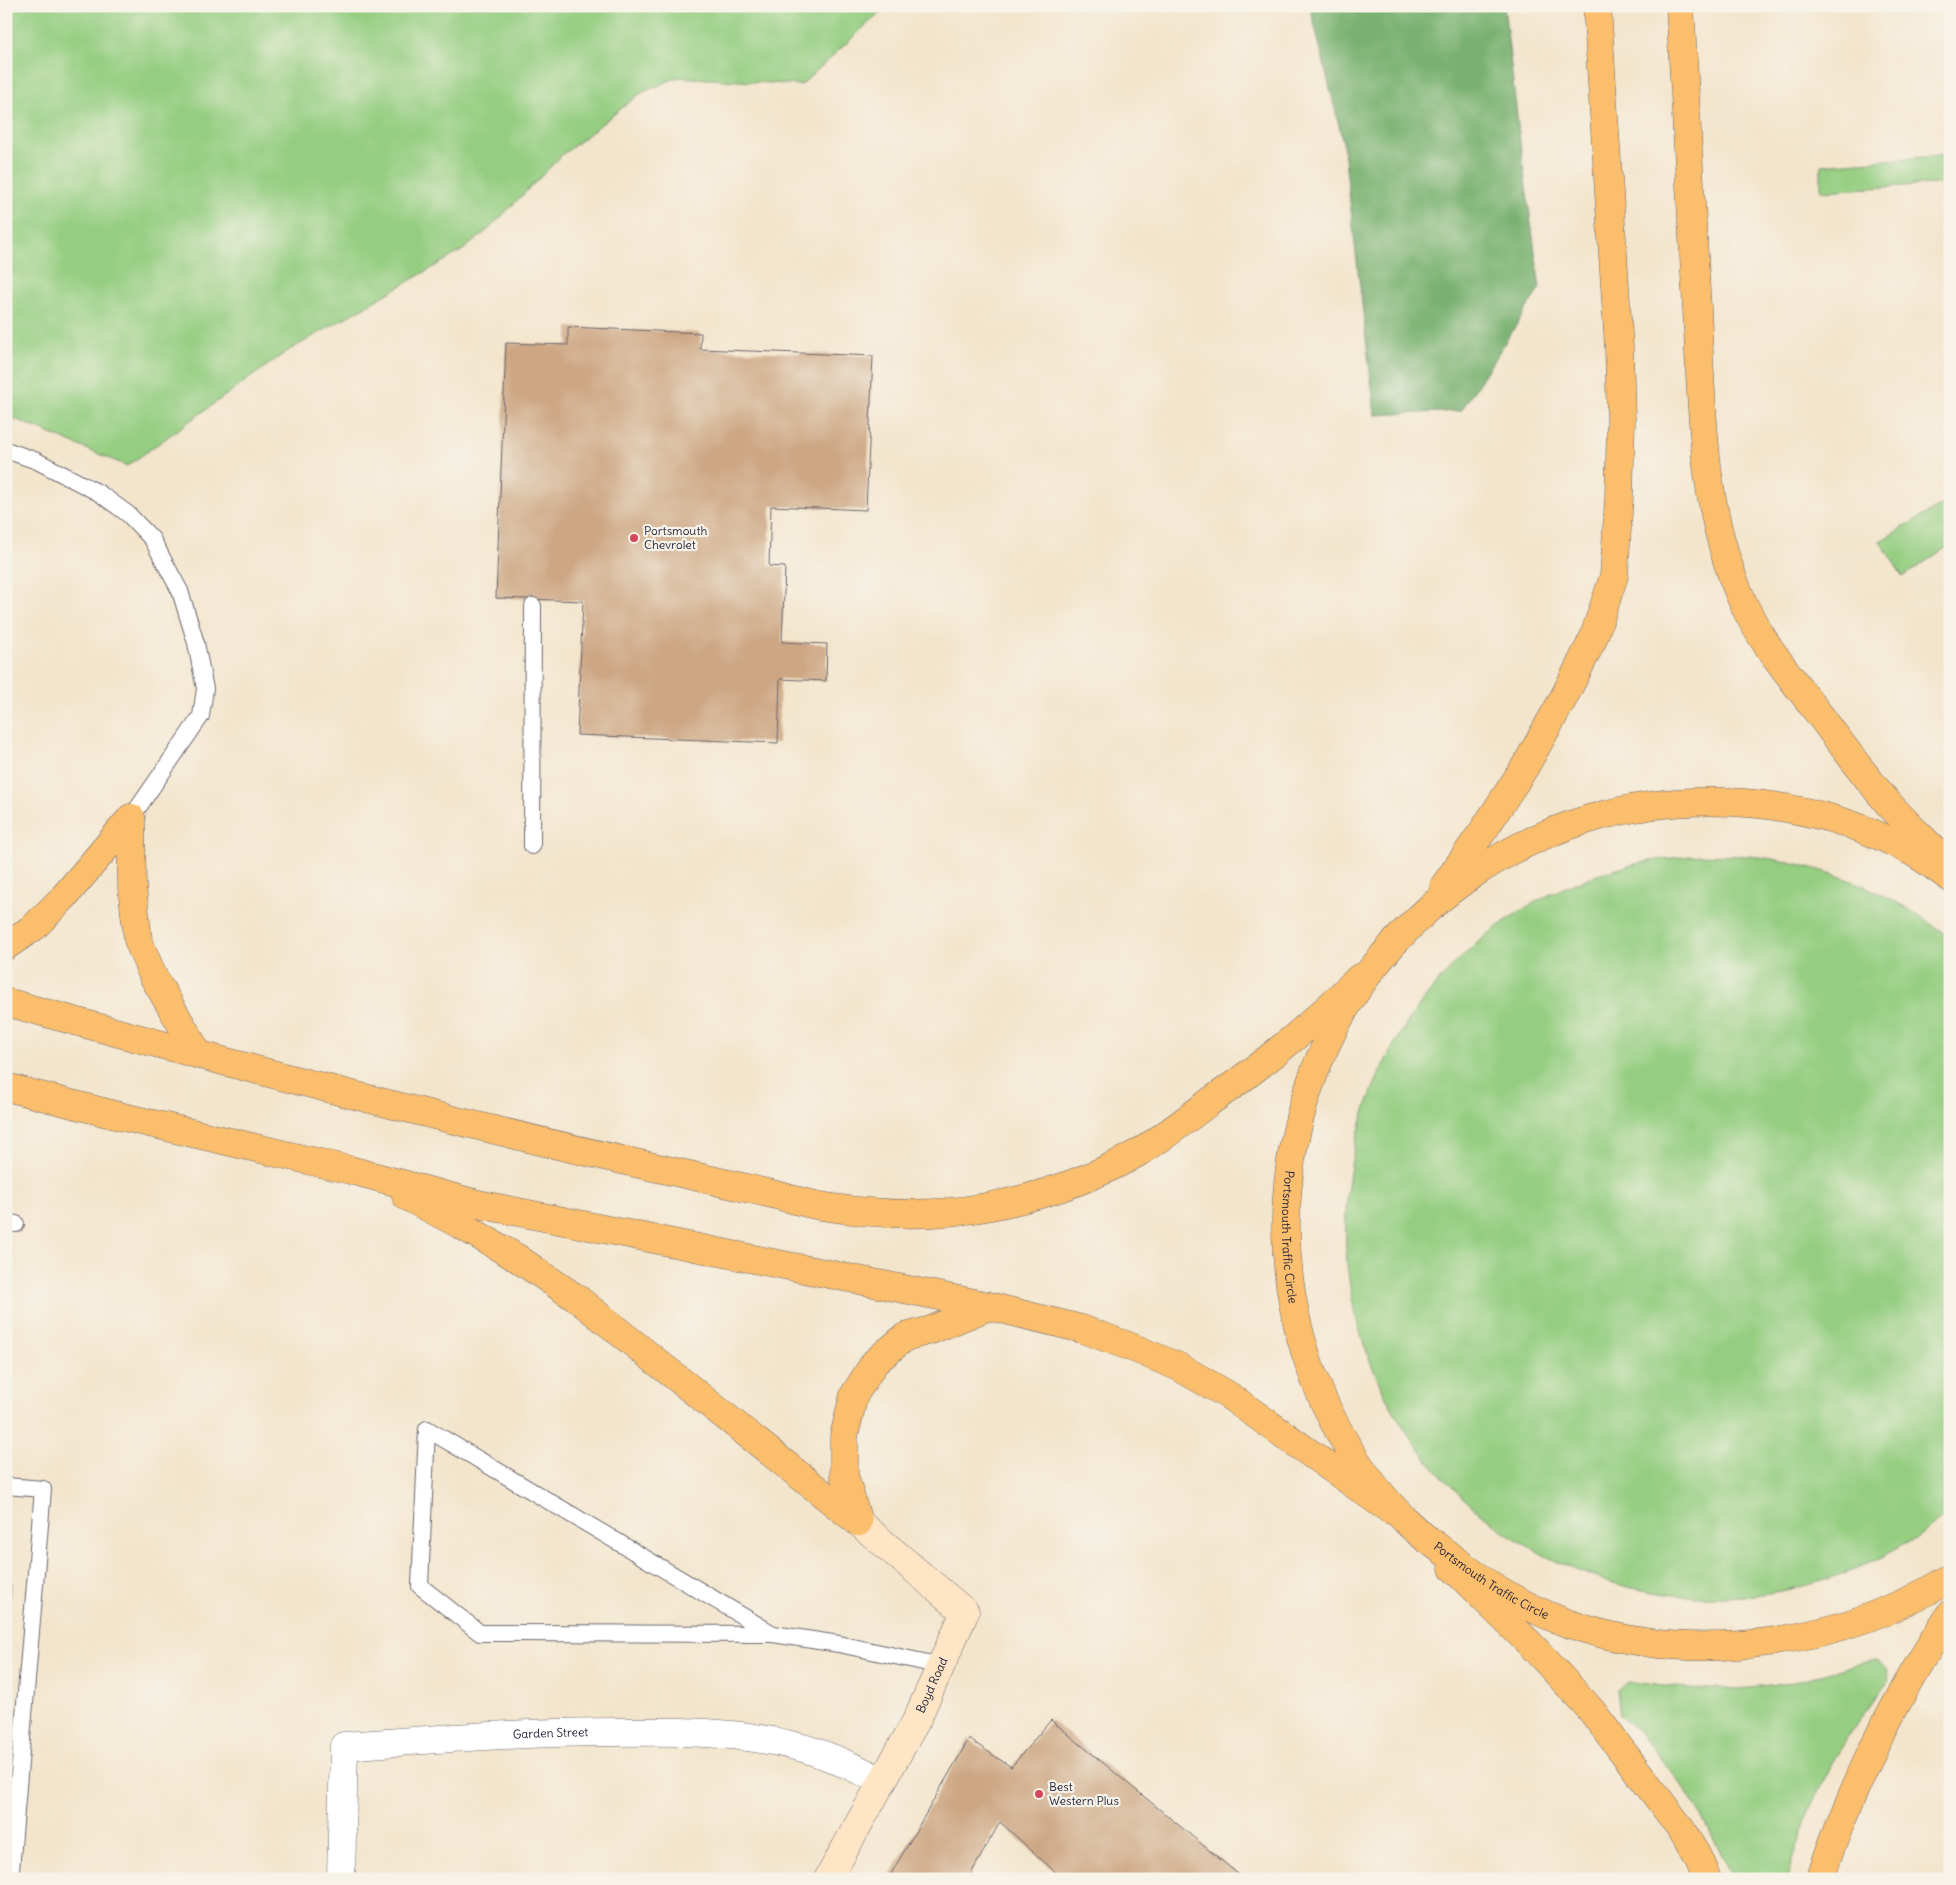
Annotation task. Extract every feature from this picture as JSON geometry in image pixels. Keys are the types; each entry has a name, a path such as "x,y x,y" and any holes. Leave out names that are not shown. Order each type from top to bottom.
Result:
{"main road":[{"path":"1428,908 1485,828 1526,765 1563,699 1594,639 1614,576 1619,497 1620,375 1597,6"},
{"path":"1680,6 1704,431 1712,502 1729,570 1742,602 1779,663 1844,749 1889,804 1950,866"},
{"name":"Portsmouth Traffic Circle","path":"1950,878 1914,853 1872,833 1829,818 1776,806 1723,801 1670,803 1616,811 1566,826 1524,844 1470,875 1428,908 1390,946 1357,988 1330,1035 1309,1084 1295,1135 1287,1186 1286,1239 1290,1292 1300,1334 1320,1394 1348,1446 1372,1482 1406,1522 1469,1570 1503,1593 1535,1611 1585,1629 1635,1641 1687,1646 1740,1646 1792,1638 1888,1610 1950,1578"},
{"path":"6,946 34,927 63,898 131,818"},
{"path":"131,818 132,887 138,940 153,976 199,1055"},
{"path":"6,1002 199,1055 563,1146 823,1207 880,1213 916,1214 952,1212 1004,1203 1064,1187 1105,1170 1144,1149 1245,1078 1296,1037 1344,993 1390,946"},
{"path":"6,1087 115,1116 350,1170 478,1204 989,1306 1082,1329 1179,1367 1228,1395 1406,1522 1534,1648 1591,1710 1679,1826 1697,1856 1707,1879"},
{"path":"350,1170 459,1224 517,1258 578,1300 858,1522"},
{"path":"858,1522 844,1476 844,1436 854,1395 875,1362 905,1337 931,1330 989,1306"},
{"path":"1821,1879 1835,1837 1860,1776 1888,1716 1920,1660 1950,1614"}],"street":[{"name":"Boyd Road","path":"828,1879 916,1721 965,1612 858,1522"},
{"name":"Garden Street","path":"341,1879 344,1746 552,1733 690,1731 748,1737 796,1746 840,1761 883,1781"}],"lane":[{"path":"6,450 36,461 99,493 128,514 152,540 180,591 196,643 205,690 201,716 131,818"},
{"path":"532,846 533,606"},
{"path":"773,1634 427,1429 420,1586 480,1633 773,1634 839,1644 942,1666"},
{"path":"6,1486 43,1489 11,1870 6,1870"}],"green space":[{"path":"6,6 887,6 801,85 678,77 641,93 562,155 489,229 463,250 286,352 127,466 6,415"},
{"path":"1310,6 1504,6 1540,288 1461,411 1375,415 1343,142"},
{"path":"1950,155 1950,183 1821,191 1821,165"},
{"path":"1950,500 1950,545 1903,577 1880,541"},
{"path":"1700,855 1750,856 1777,860 1831,873 1881,894 1905,907 1950,938 1950,1514 1884,1556 1813,1584 1775,1592 1737,1596 1698,1597 1659,1593 1630,1587 1573,1569 1520,1541 1472,1506 1450,1485 1398,1418 1364,1343 1347,1265 1348,1186 1366,1108 1400,1035 1449,970 1514,915 1563,888 1615,869 1657,860"},
{"path":"1875,1660 1882,1663 1888,1670 1888,1681 1854,1728 1827,1774 1805,1823 1788,1879 1733,1879 1706,1823 1681,1784 1652,1748 1620,1714 1617,1690 1627,1681 1669,1687 1710,1689 1752,1688 1804,1680"}],"building":[{"name":"Portsmouth Chevrolet","path":"568,327 701,333 700,349 873,356 866,510 771,506 769,566 785,567 782,642 827,644 826,681 780,679 778,743 577,735 583,601 496,598 506,343 568,345"},
{"path":"6,1584 11,1585 8,1624 6,1624"},
{"name":"Best Western Plus","path":"1051,1720 1244,1879 1063,1879 1000,1822 968,1879 888,1879 969,1739 1011,1767"}],"place":[{"name":"Portsmouth Chevrolet","path":"634,538"},
{"name":"Best Western Plus","path":"1039,1794"}]}
